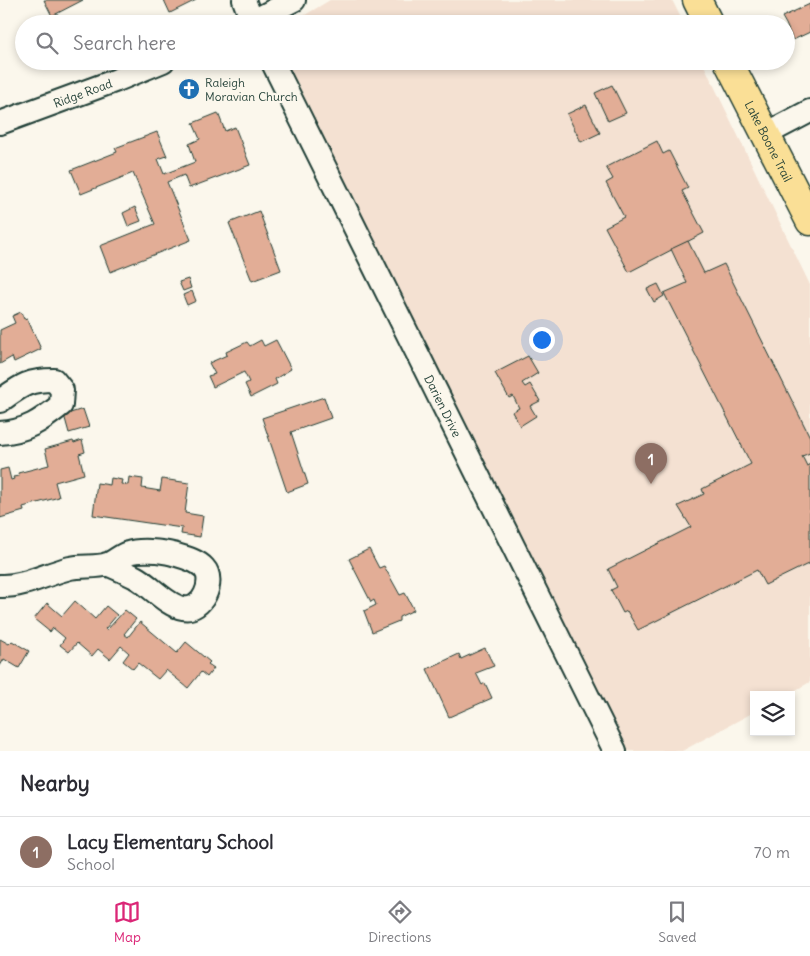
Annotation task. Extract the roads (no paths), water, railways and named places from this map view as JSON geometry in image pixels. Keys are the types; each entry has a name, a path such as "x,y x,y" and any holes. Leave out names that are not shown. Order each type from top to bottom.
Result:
{"main road":[{"path":"697,0 704,15"},
{"name":"Lake Boone Trail","path":"733,70 810,221"}],"street":[{"path":"244,0 248,15"},
{"path":"265,15 294,0"},
{"name":"Ridge Road","path":"0,123 141,70"},
{"name":"Darien Drive","path":"276,70 615,751"},
{"path":"766,134 810,111"},
{"path":"0,401 24,384 41,380 54,380 62,390 61,405 39,422 19,430 0,433"},
{"path":"0,586 17,586 72,568 107,564"}],"place":[{"name":"Raleigh Moravian Church","path":"189,89"},
{"name":"Lacy Elementary School","path":"651,484"}]}
